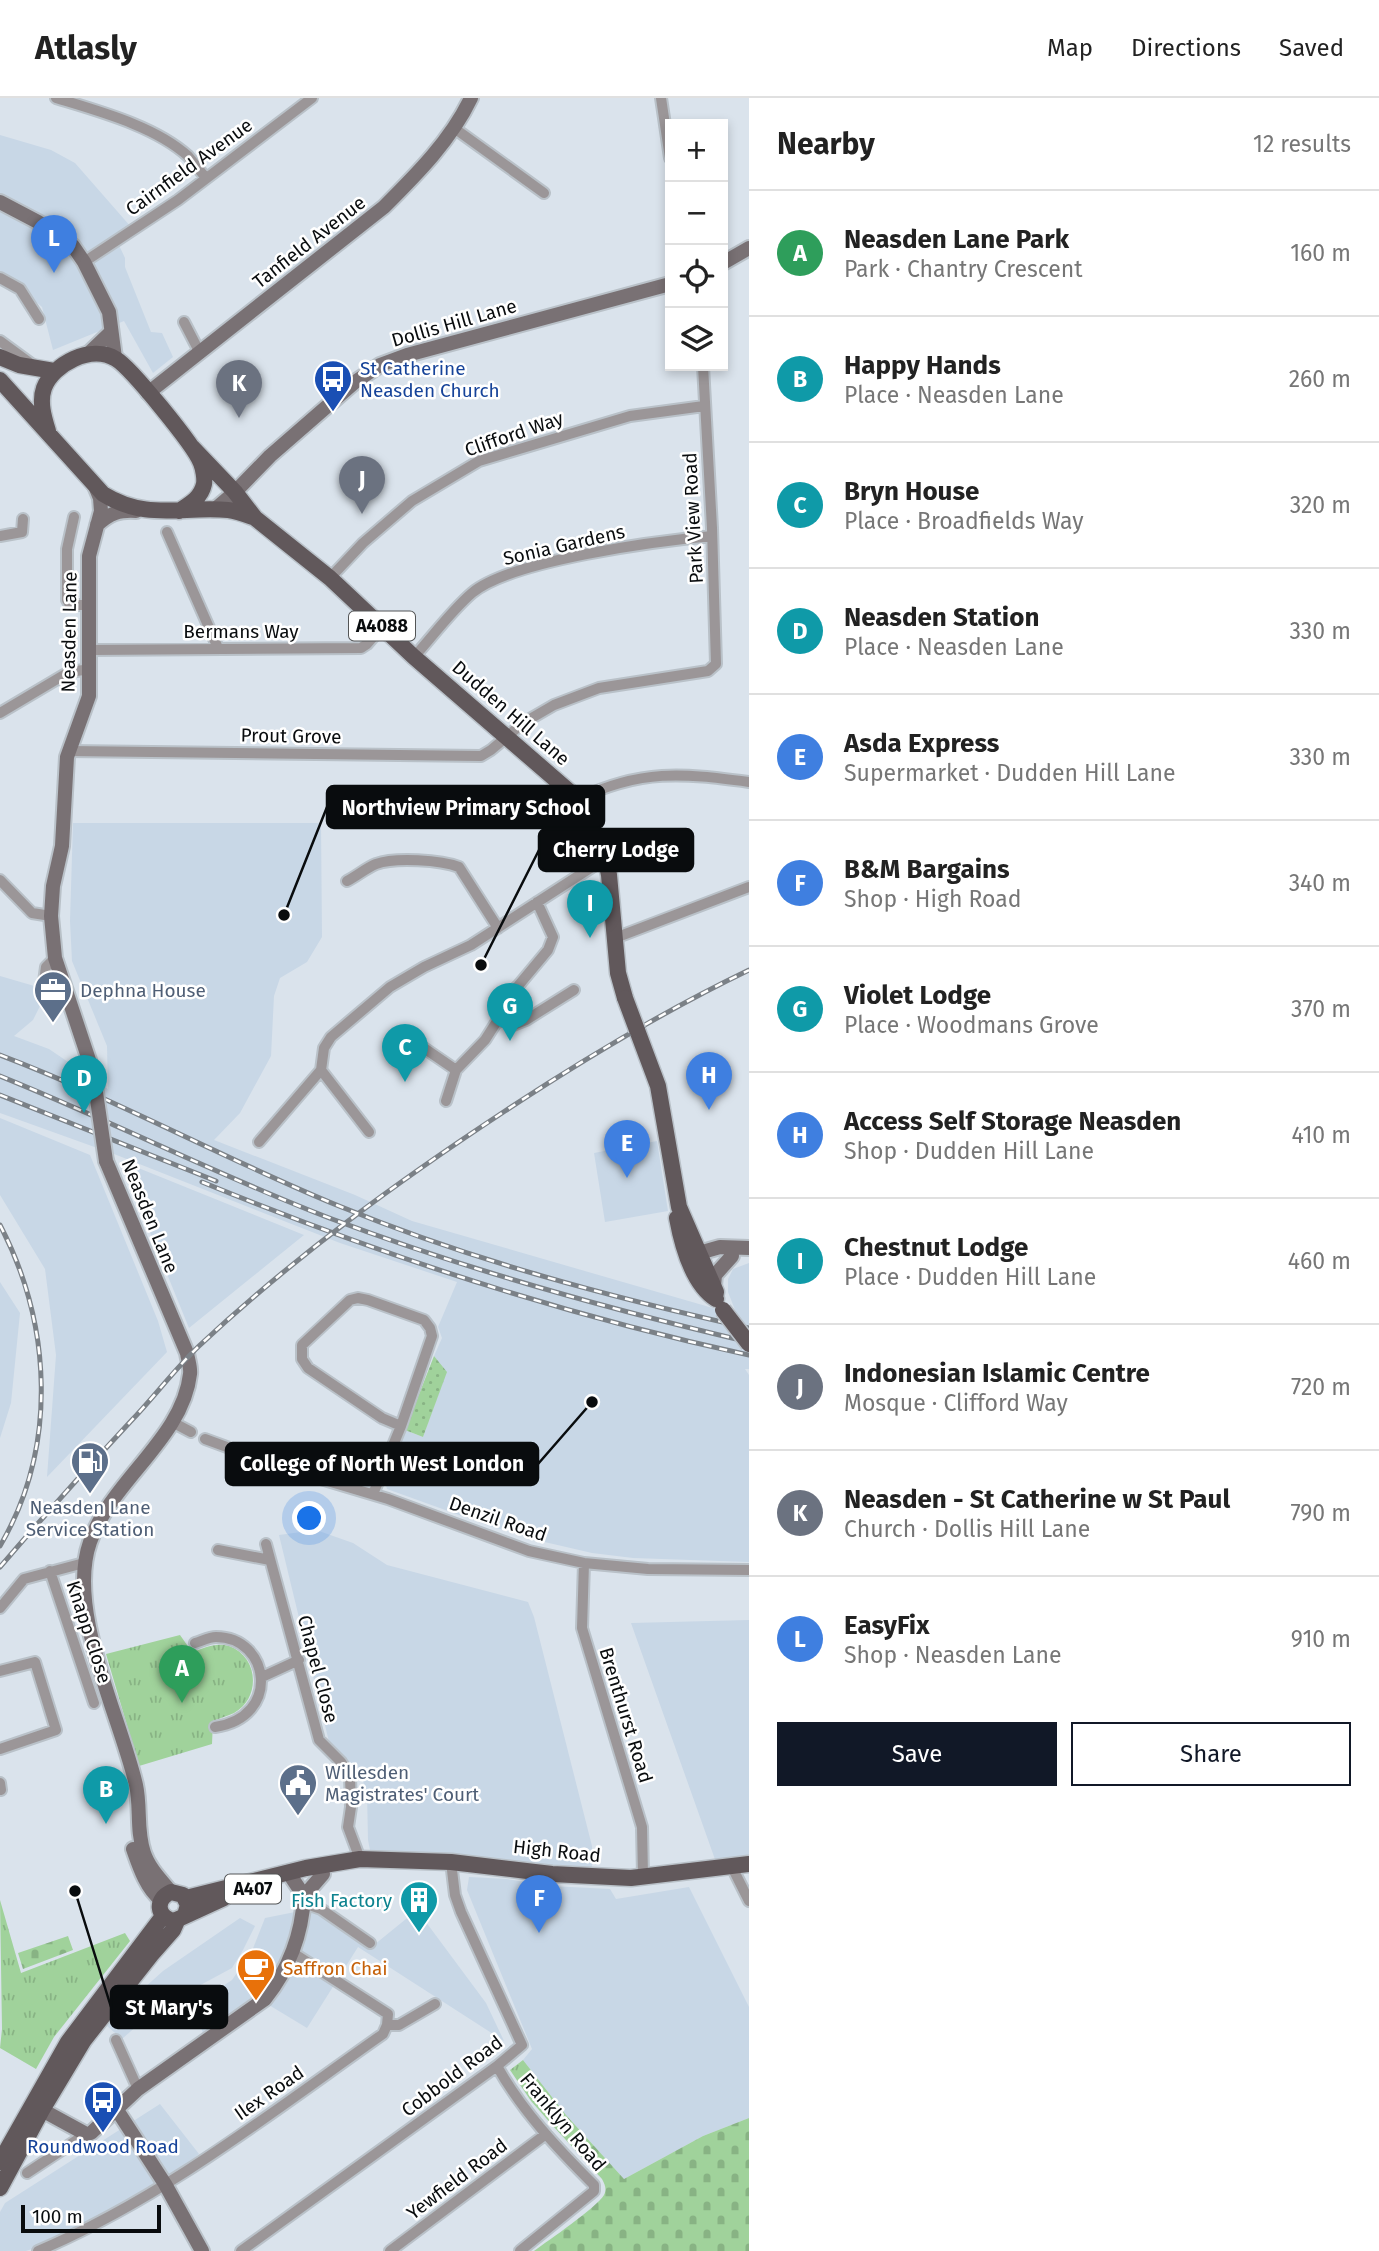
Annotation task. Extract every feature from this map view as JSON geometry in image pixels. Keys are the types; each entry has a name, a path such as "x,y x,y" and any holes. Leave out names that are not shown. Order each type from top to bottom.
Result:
{"main road":[{"path":"48,431 42,398 44,388 54,371 88,354 115,358"},
{"path":"0,357 19,365 54,371"},
{"name":"A4088","path":"0,380 103,494 121,505 144,511 179,511 198,498 205,483 202,464 192,447 148,393 115,358"},
{"name":"Dudden Hill Lane","path":"192,447 256,518 330,578 414,657 578,799 606,858 618,973 658,1086 679,1207 691,1234 707,1294 717,1298 749,1344"},
{"name":"Dudden Hill Lane","path":"179,511 232,511 256,518"},
{"name":"Dudden Hill Lane","path":"679,1207 677,1216 680,1236 688,1259 698,1260"},
{"name":"High Road","path":"301,1874 323,1874 360,1859"},
{"name":"High Road","path":"174,1907 233,1894 360,1859 451,1861 592,1877 643,1877 749,1864"},
{"path":"0,2162 84,2040 173,1930 174,1907"},
{"path":"0,2188 37,2107"}],"street":[{"path":"56,98 113,116 152,133 187,156 206,178"},
{"name":"Tanfield Avenue","path":"148,393 384,207 454,128 471,98"},
{"path":"661,98 665,125"},
{"name":"Cairnfield Avenue","path":"84,261 178,200 305,100"},
{"path":"454,128 544,194"},
{"path":"0,202 38,222 73,246 84,261 110,312 115,358"},
{"path":"728,261 749,248"},
{"path":"0,278 20,289 39,319"},
{"name":"Dollis Hill Lane","path":"214,510 270,456 380,365 420,351 665,285"},
{"path":"184,322 200,353"},
{"path":"88,354 111,332"},
{"path":"0,341 36,368"},
{"name":"Park View Road","path":"703,371 712,536 714,668"},
{"name":"Clifford Way","path":"330,578 363,543 412,501 479,461 630,416 705,405"},
{"name":"Neasden Lane","path":"95,485 101,511 89,556 90,669 87,704 69,751 62,846 53,886 51,916 55,957 93,1072 106,1161 187,1353 191,1372 172,1422 119,1489 98,1522 85,1563 86,1608 100,1670 137,1787 137,1807 130,1828 133,1850 141,1872 155,1895 174,1907"},
{"path":"97,525 107,515 120,510 144,511"},
{"path":"74,517 67,549 67,600 70,606 90,606"},
{"path":"0,536 22,532 23,519"},
{"path":"166,532 218,648"},
{"name":"Sonia Gardens","path":"414,657 472,593 496,579 520,570 614,550 712,536"},
{"name":"Bermans Way","path":"90,650 361,648 367,645 382,627"},
{"name":"Prout Grove","path":"69,751 481,756 523,723 554,705 599,688 714,668"},
{"path":"0,713 69,672 90,669"},
{"path":"578,799 610,784 645,776 690,776 749,782"},
{"path":"259,1142 321,1070 324,1048 331,1037 390,987 424,967 471,945 606,858"},
{"path":"347,881 376,864 390,861 448,863 459,867 498,928"},
{"path":"0,880 32,913 51,916"},
{"path":"615,938 749,887"},
{"path":"446,1101 456,1070 485,1040 499,1018 506,996 518,986 548,950 553,937 537,902"},
{"path":"43,989 46,967 55,957"},
{"path":"499,1018 513,1025 565,997 574,989"},
{"path":"418,1044 456,1070"},
{"path":"321,1070 369,1132"},
{"path":"691,1234 720,1247 741,1246 749,1250"},
{"path":"698,1260 720,1247"},
{"path":"698,1260 732,1256 749,1250"},
{"path":"717,1298 715,1275 732,1256"},
{"path":"373,1494 401,1426 432,1336 424,1321 358,1298 343,1305 302,1345 302,1359 308,1368 382,1418 401,1426"},
{"path":"172,1422 191,1432"},
{"name":"Denzil Road","path":"205,1439 284,1468 373,1494 529,1550 584,1563 648,1569 749,1570"},
{"name":"Chapel Close","path":"266,1544 319,1740 341,1762 350,1776 351,1807 348,1826 360,1859"},
{"path":"218,1550 270,1560"},
{"path":"0,1608 24,1579 85,1563"},
{"name":"Brenthurst Road","path":"584,1563 582,1628 642,1827 643,1877"},
{"name":"Knapp Close","path":"50,1572 94,1703"},
{"path":"195,1643 212,1636 234,1640 252,1655 262,1677 257,1702 250,1712 235,1721 215,1727"},
{"path":"262,1677 299,1660"},
{"path":"0,1671 35,1662 56,1730 0,1749"},
{"name":"Cobbold Road","path":"241,2251 497,2066 522,2045 461,1912 455,1895 451,1861"},
{"path":"732,1867 749,1901"},
{"path":"27,2173 91,2133 138,2089 265,1999 278,1984 298,1936 304,1899 301,1874"},
{"path":"304,1899 323,1874"},
{"path":"304,1899 370,1943"},
{"path":"293,1953 388,2014 387,2025"},
{"name":"Ilex Road","path":"38,2251 79,2233 165,2184 246,2132 383,2034 387,2025 399,2025 435,2004"},
{"path":"116,2040 138,2089"},
{"name":"Franklyn Road","path":"497,2066 506,2083 546,2134 594,2185 594,2191 520,2251"},
{"path":"37,2107 86,2134"},
{"path":"117,2110 165,2184 202,2251"},
{"name":"Yewfield Road","path":"390,2251 546,2134"}],"shaded area":[{"path":"0,135 51,150 75,163 131,227 116,239 125,258 125,267 151,332 162,333 173,357 153,373 124,321 53,350 42,307 0,271"},
{"path":"73,823 321,823 322,937 307,962 280,978 274,996 271,1056 240,1113 214,1140 355,1195 412,1221 737,1315 728,1292 728,1279 733,1269 749,1263 749,1369 745,1369 749,1375 749,1562 633,1558 592,1553 487,1525 387,1489 385,1481 405,1430 423,1437 446,1373 434,1356 442,1338 438,1327 457,1282 340,1243 114,1154 0,1113 0,976 48,990 33,1020 14,1036 49,1049 108,1089 107,1046 72,961 70,921"},
{"path":"0,1118 90,1155 158,1321 167,1352 47,1477 56,1355 45,1269 0,1195"},
{"path":"657,1141 668,1211 605,1222 594,1153"},
{"path":"121,1161 304,1235 189,1328"},
{"path":"0,1282 20,1313 11,1403 0,1438"},
{"path":"316,1530 353,1543 387,1565 528,1602 592,1846 592,1871 371,1855 367,1792 361,1776 345,1759 331,1750 279,1535"},
{"path":"749,1620 749,1857 717,1865 631,1623"},
{"path":"469,1877 610,1889 616,1899 689,1887 749,2007 749,2118 703,2136 624,2179 566,2115 523,2060 532,2049 467,1890"},
{"path":"315,1908 374,1945 417,1910 486,2003 504,2041 358,1947 307,2028 254,1996 206,2043 194,2005 232,1980 252,1951 265,1918"},
{"path":"240,1918 255,1926 232,1968 156,2009 122,2039 107,2026 123,2007 163,1971"},
{"path":"160,2104 199,2154 165,2184 56,2241 26,2251 0,2251 0,2212 5,2203"}],"green space":[{"path":"434,1356 447,1372 423,1437 405,1430"},
{"path":"180,1635 192,1652 219,1645 239,1651 251,1668 253,1678 249,1698 234,1713 213,1721 212,1744 139,1766 106,1654"},
{"path":"0,1900 21,1973 125,1933 130,1941 54,2037 36,2069 0,2048"},
{"path":"68,1936 73,1950 23,1969 18,1953"},
{"path":"523,2060 566,2115 553,2126 531,2101 510,2070"},
{"path":"566,2115 624,2179 703,2136 749,2118 749,2251 534,2251 592,2208 605,2191 602,2179 553,2126"}],"railway":[{"path":"0,1567 190,1355 309,1251 425,1165 535,1092 655,1019 749,970"},
{"path":"0,1055 86,1091 296,1188 389,1225 541,1276 749,1328"},
{"path":"0,1076 248,1185 383,1238 539,1287 749,1342"},
{"path":"0,1095 216,1181"},
{"path":"202,1182 403,1258 541,1302 749,1355"},
{"path":"0,1225 17,1263 30,1303 38,1344 41,1386 39,1427 32,1468 19,1508 0,1546"}],"place":[{"name":"EasyFix","path":"54,273"},
{"name":"St Catherine Neasden Church","path":"333,413"},
{"name":"Neasden - St Catherine w St Paul","path":"239,418"},
{"name":"Indonesian Islamic Centre","path":"362,514"},
{"name":"Northview Primary School","path":"284,915"},
{"name":"Chestnut Lodge","path":"590,938"},
{"name":"Cherry Lodge","path":"481,965"},
{"name":"Dephna House","path":"53,1024"},
{"name":"Violet Lodge","path":"510,1041"},
{"name":"Bryn House","path":"405,1082"},
{"name":"Access Self Storage Neasden","path":"709,1110"},
{"name":"Neasden Station","path":"84,1113"},
{"name":"Asda Express","path":"627,1178"},
{"name":"College of North West London","path":"592,1402"},
{"name":"Neasden Lane Service Station","path":"90,1495"},
{"name":"Neasden Lane Park","path":"182,1703"},
{"name":"Willesden Magistrates' Court","path":"298,1817"},
{"name":"Happy Hands","path":"106,1824"},
{"name":"St Mary's","path":"75,1891"},
{"name":"B&M Bargains","path":"539,1933"},
{"name":"Fish Factory","path":"419,1934"},
{"name":"Saffron Chai","path":"256,2002"},
{"name":"Roundwood Road","path":"103,2134"}]}
